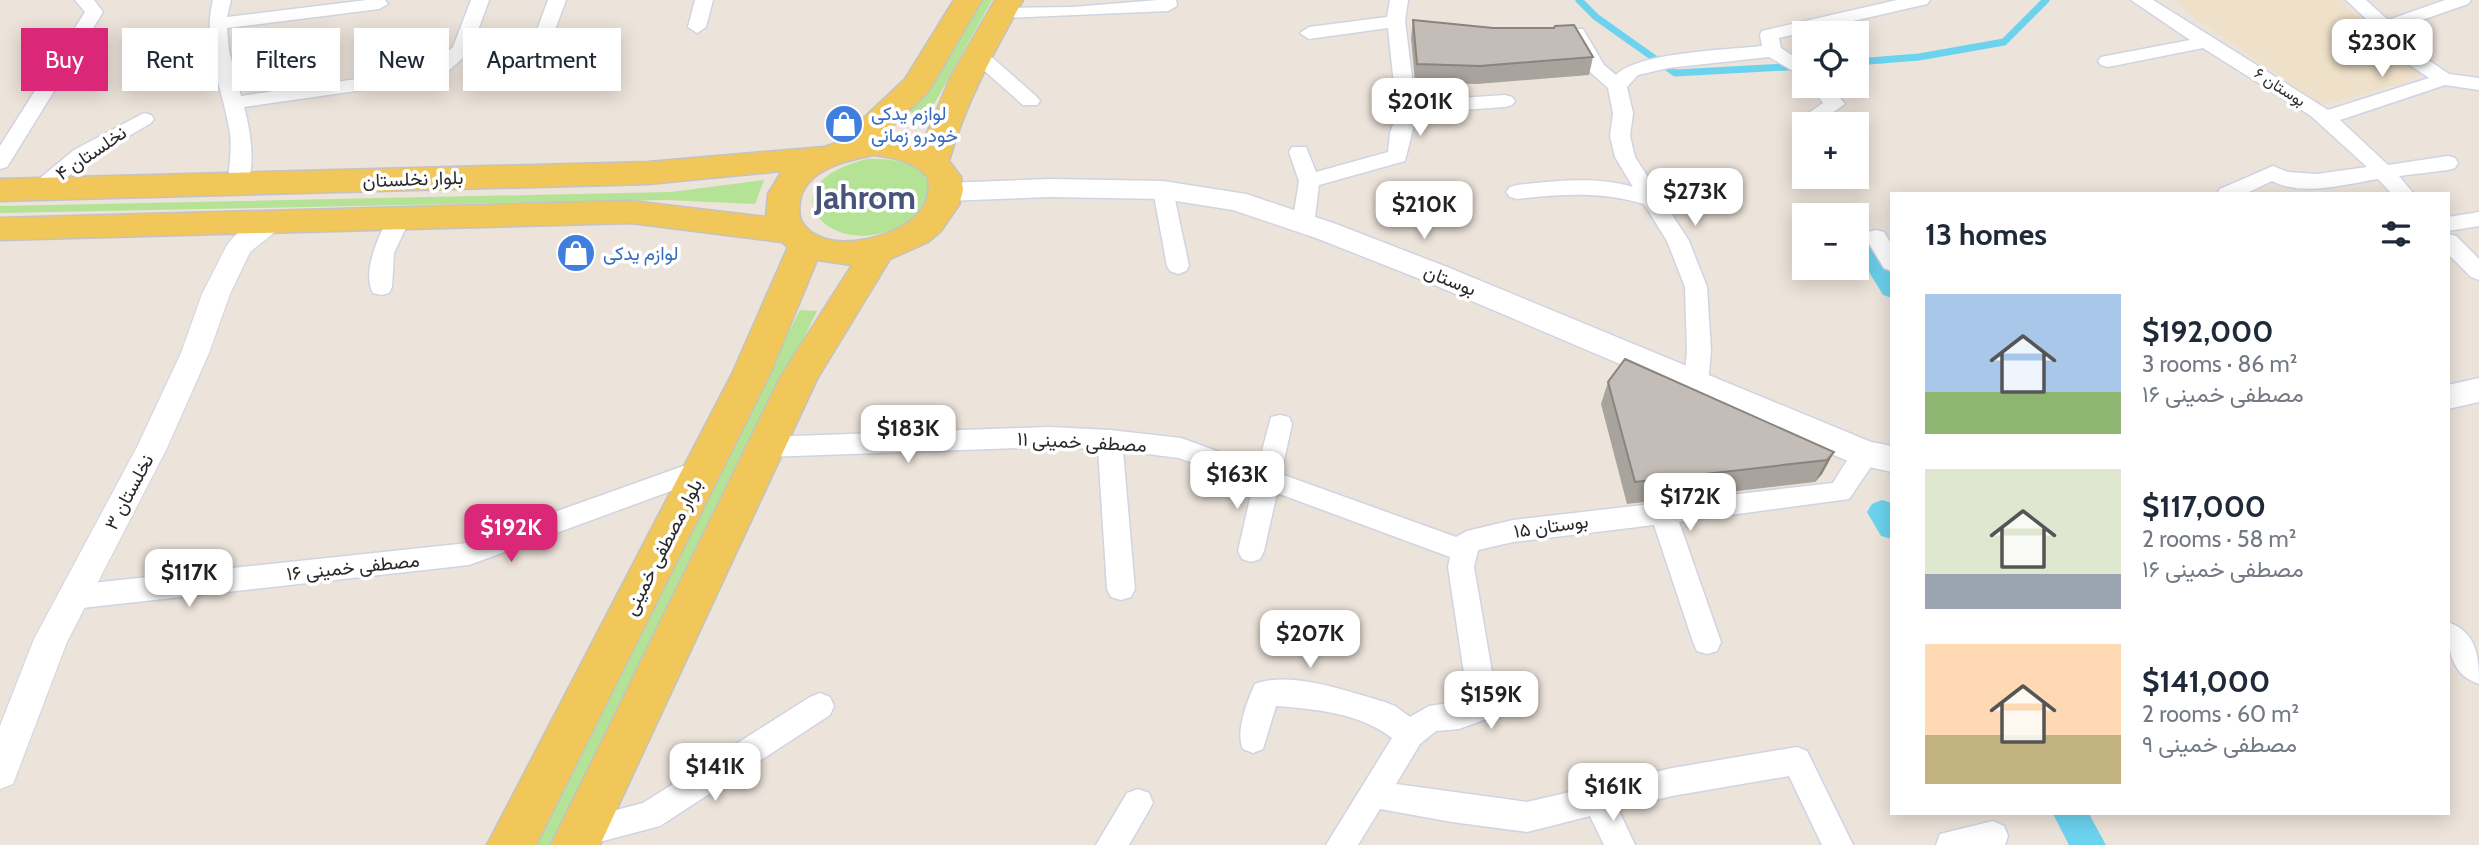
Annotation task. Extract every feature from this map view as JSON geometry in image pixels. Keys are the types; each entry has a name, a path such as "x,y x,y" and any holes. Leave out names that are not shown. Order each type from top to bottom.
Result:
{"main road":[{"path":"837,152 874,145 897,146 917,152 933,161 943,176 946,192 941,210 927,226 905,240 879,249 854,253 829,251 799,238 782,217 782,201 790,184 804,169 837,152 917,85 968,0"},
{"path":"933,161 940,132 956,94 1006,6"},
{"name":"بلوار نخلستان","path":"0,190 648,173 837,152"},
{"path":"682,219 711,205 719,194 720,184 716,174 706,168"},
{"name":"بوستان","path":"946,192 1049,188 1163,190 1236,201 1303,225 1326,230 1696,383 1886,458"},
{"name":"بلوار نخلستان","path":"0,229 631,212 799,238"},
{"name":"بلوار مصطفی خمینی","path":"511,845 751,374 799,238"},
{"path":"578,839 800,376 879,249"},
{"path":"2450,397 2479,390"}],"street":[{"path":"0,162 94,12 84,0"},
{"path":"222,0 216,24 224,79 240,134 238,183"},
{"path":"231,103 405,78 439,69 462,49 480,0"},
{"path":"458,53 545,34 557,0"},
{"path":"697,27 704,0"},
{"path":"1006,6 1168,6 1167,0"},
{"path":"1309,181 1398,156 1406,108 1396,21 1399,0"},
{"path":"1772,51 1769,35 1921,0"},
{"name":"بوستان ۶","path":"2140,0 2325,118 2356,144 2402,192"},
{"path":"2355,0 2385,27 2399,49 2444,79 2479,84"},
{"path":"2385,27 2462,0"},
{"path":"216,24 379,4"},
{"path":"1309,33 1396,21"},
{"path":"1575,32 1597,68 1617,86 1623,113 1620,136 1625,157 1678,241 1696,286 1699,351 1696,383"},
{"path":"2108,61 2189,47 2205,40"},
{"path":"1617,86 1631,71 1668,62 1772,51 1792,64"},
{"path":"978,55 1030,101"},
{"path":"2325,118 2444,79"},
{"path":"1822,112 1835,104 1830,98"},
{"path":"1406,108 1505,101"},
{"name":"نخلستان ۴","path":"40,189 81,155 144,119"},
{"path":"1299,152 1309,181 1303,225"},
{"path":"2231,192 2273,173 2284,178 2317,181 2448,163"},
{"path":"1517,192 1566,187 1617,190 1654,200"},
{"path":"1163,190 1178,266"},
{"path":"381,287 383,253 399,219"},
{"path":"2450,224 2479,219"},
{"name":"نخلستان ۳","path":"0,772 51,639 152,448 195,353 216,294 239,247 271,222"},
{"path":"1876,237 1890,260"},
{"path":"2450,243 2479,272"},
{"path":"1251,551 1280,424"},
{"name":"مصطفی خمینی ۱۱","path":"766,447 1049,437 1181,448 1269,481 1466,546"},
{"path":"1110,440 1121,589"},
{"name":"بوستان ۱۵","path":"1466,546 1513,531 1840,492 1886,458"},
{"name":"مصطفی خمینی ۱۶","path":"73,597 469,554 703,469"},
{"path":"1663,512 1707,642"},
{"path":"1341,845 1410,735 1429,719 1459,716 1484,707 1461,567 1466,546"},
{"path":"2450,636 2479,672"},
{"path":"1253,740 1265,693 1317,696 1385,715 1410,735"},
{"path":"578,839 649,816 820,706"},
{"path":"1373,794 1452,808 1527,817 1672,782 1797,761 1838,845"},
{"path":"1598,800 1620,845"},
{"path":"1111,845 1138,803"},
{"path":"1951,845 1993,836"}],"shaded area":[{"path":"2177,0 2340,0 2391,52 2420,71 2418,76 2397,86 2331,103 2320,103 2196,19"}],"green space":[{"path":"976,0 992,0 928,115 907,112"},
{"path":"867,159 898,161 917,169 928,183 926,200 914,216 887,231 861,236 838,231 821,220 813,205 816,188 833,172"},
{"path":"764,180 755,204 667,200 0,213 0,206 671,192"},
{"path":"800,310 817,311 553,845 532,845"}],"building":[{"path":"1413,20 1493,28 1554,28 1574,25 1593,57 1480,66 1417,64"},
{"path":"1625,359 1834,452 1827,460 1635,482 1608,382"}],"waterway":[{"path":"1579,0 1596,17 1675,73 1792,67"},
{"path":"1869,61 1919,57 2004,42 2046,0"},
{"path":"1869,251 1890,286"},
{"path":"1882,512 1890,524"},
{"path":"2071,815 2088,845"}],"place":[{"name":"لوازم یدکی خودرو زمانی","path":"844,124"},
{"name":"لوازم یدکی","path":"576,253"}],"district":[{"name":"Jahrom","path":"865,197"}]}
